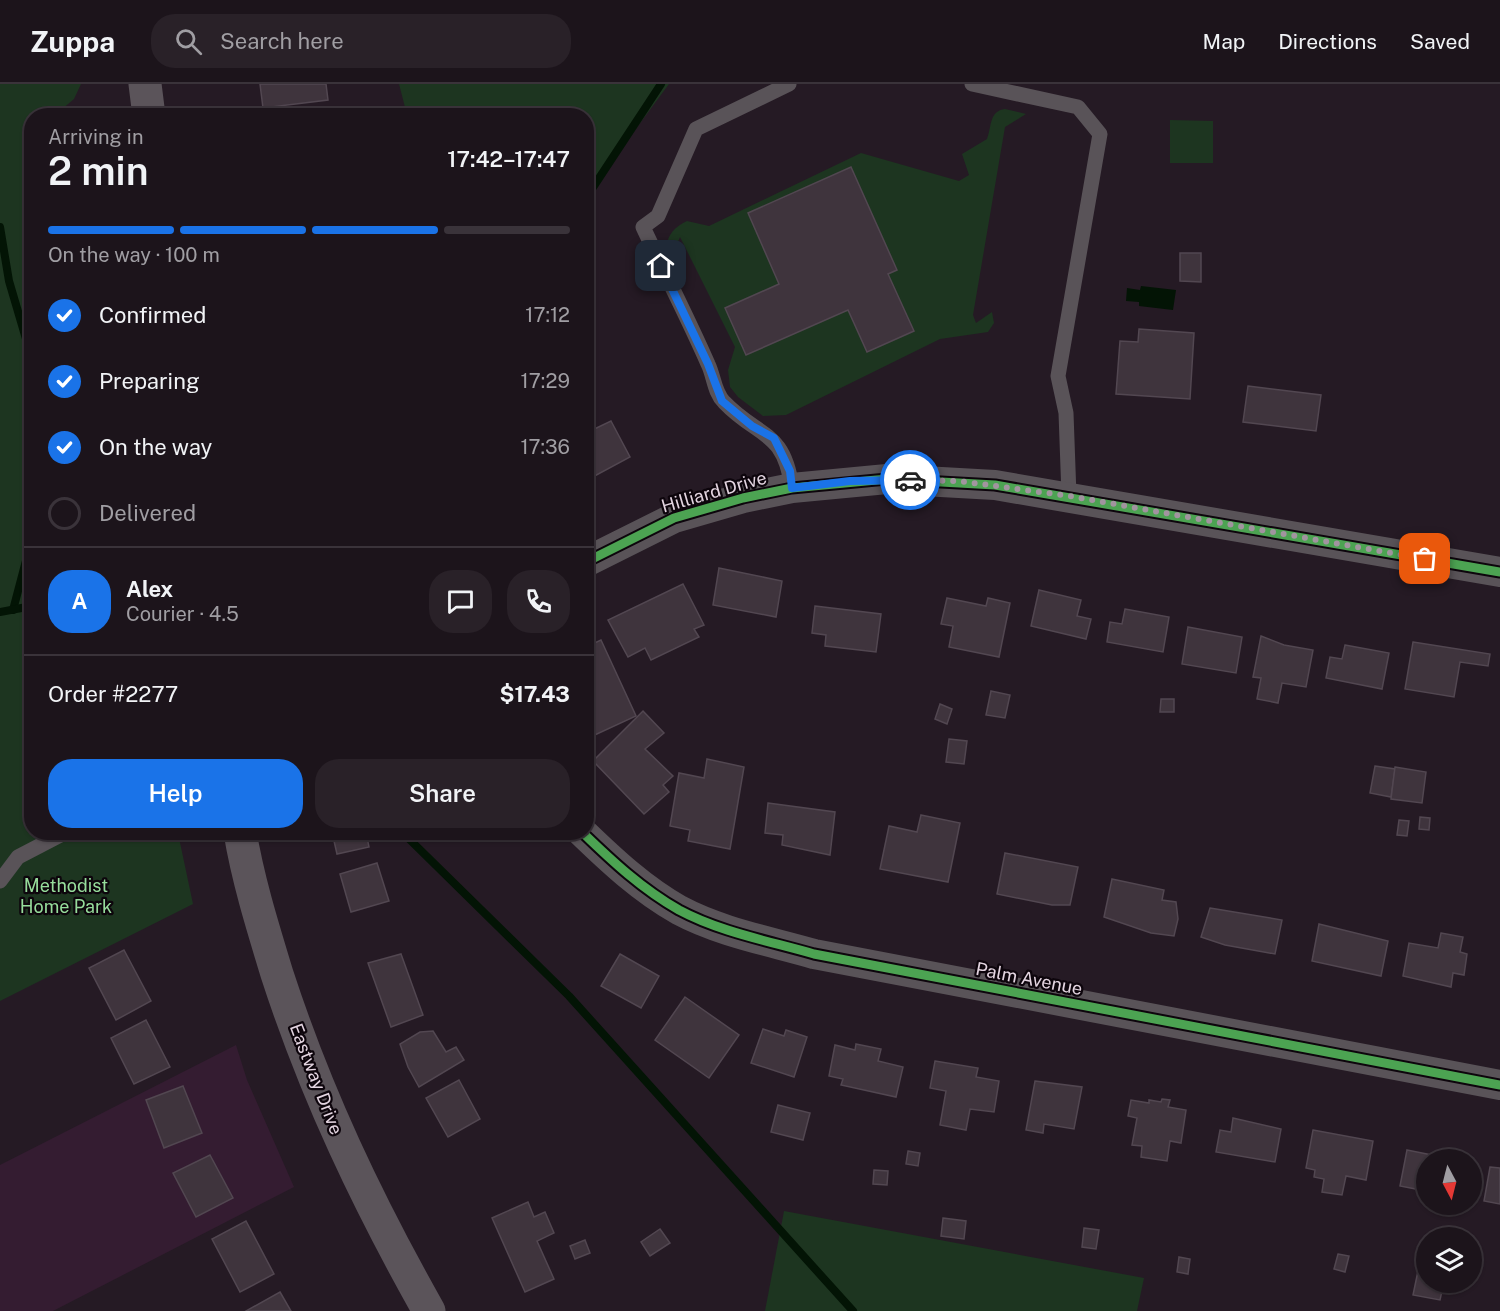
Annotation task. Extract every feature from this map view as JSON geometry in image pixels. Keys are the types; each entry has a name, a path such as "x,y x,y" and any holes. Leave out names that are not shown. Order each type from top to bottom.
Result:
{"main road":[{"path":"145,84 147,108"},
{"name":"Eastway Drive","path":"242,840 264,932 302,1051 345,1153 429,1311"}],"street":[{"name":"Hilliard Drive","path":"594,558 674,518 743,498 792,488 886,479 959,481 1069,496 1500,572"},
{"name":"Palm Avenue","path":"590,840 620,868 679,910 719,927 805,951 1500,1085"}],"lane":[{"path":"789,84 696,129 658,216 643,227 708,364 722,401 752,426 774,438 790,471 792,488"},
{"path":"972,84 1078,107 1100,134 1058,376 1066,413 1069,496"},
{"path":"0,881 18,856 50,840"}],"shaded area":[{"path":"1141,286 1176,290 1173,310 1139,306 1139,302 1126,301 1127,288 1140,290"},
{"path":"236,1045 247,1080 294,1187 53,1311 0,1311 0,1165"}],"green space":[{"name":"Methodist Home Park","path":"0,84 81,84 74,99 63,108 24,108 22,167 24,176 24,840 179,840 193,904 0,1001"},
{"path":"399,84 669,84 594,186 594,108 405,108"},
{"path":"1000,110 1026,114 1005,127 973,315 976,323 992,312 994,323 988,332 940,339 786,415 763,416 738,397 730,387 728,370 735,347 680,237 671,259 667,247 672,232 687,221 709,226 861,153 959,181 969,175 962,154 987,139 994,116"},
{"path":"1170,120 1213,121 1213,163 1170,163"},
{"path":"784,1211 1144,1278 1137,1311 765,1311"}],"building":[{"path":"260,84 326,84 328,100 263,108"},
{"path":"851,167 897,270 888,274 914,331 867,352 848,310 746,355 725,308 779,284 748,213"},
{"path":"1180,253 1201,253 1201,282 1180,281"},
{"path":"1139,329 1194,333 1190,399 1116,394 1120,341 1138,342"},
{"path":"1248,386 1321,395 1316,431 1243,422"},
{"path":"611,421 630,457 594,476 594,429"},
{"path":"719,568 782,581 776,617 713,605"},
{"path":"683,584 704,625 694,629 699,637 651,660 645,648 628,657 608,620"},
{"path":"1039,590 1081,600 1077,616 1091,619 1086,639 1031,626"},
{"path":"947,598 986,606 988,598 1010,603 999,657 949,647 953,626 941,624"},
{"path":"815,606 881,614 876,652 825,646 826,635 812,633"},
{"path":"1125,609 1169,617 1163,652 1107,642 1110,622 1122,624"},
{"path":"1188,627 1242,637 1236,673 1182,664"},
{"path":"1261,636 1284,645 1313,650 1306,687 1282,683 1278,703 1257,699 1261,678 1253,677"},
{"path":"601,640 636,716 594,735 594,643"},
{"path":"1413,642 1490,654 1488,666 1460,662 1454,697 1405,689"},
{"path":"1345,645 1389,653 1382,689 1326,678 1330,657 1342,659"},
{"path":"991,691 1010,695 1005,718 986,715"},
{"path":"1161,699 1174,699 1174,712 1160,712"},
{"path":"940,704 952,709 947,724 935,719"},
{"path":"643,711 664,733 645,749 673,776 663,785 669,792 644,814 594,760"},
{"path":"949,739 967,741 964,764 946,762"},
{"path":"707,759 744,767 730,849 688,841 690,830 670,826 679,773 704,778"},
{"path":"1375,766 1395,769 1391,797 1370,793"},
{"path":"1395,767 1426,772 1422,803 1391,799"},
{"path":"768,803 835,812 830,855 782,845 783,835 765,833"},
{"path":"921,815 960,823 948,882 880,869 889,826 917,832"},
{"path":"1420,817 1430,818 1429,830 1419,829"},
{"path":"1399,820 1409,821 1407,836 1397,835"},
{"path":"334,840 368,840 369,847 337,854"},
{"path":"1005,853 1078,867 1070,905 1052,905 997,894"},
{"path":"377,863 389,901 351,912 340,874"},
{"path":"1112,879 1164,890 1162,900 1176,902 1178,919 1174,936 1151,933 1104,917"},
{"path":"1210,908 1282,920 1275,954 1225,945 1201,937"},
{"path":"1319,924 1388,941 1381,976 1312,961"},
{"path":"1441,933 1463,937 1460,952 1467,954 1464,975 1453,973 1451,987 1403,976 1409,943 1438,948"},
{"path":"124,950 151,1001 116,1020 89,968"},
{"path":"401,954 423,1015 391,1027 368,963"},
{"path":"620,954 659,976 641,1008 601,986"},
{"path":"685,997 739,1035 709,1078 655,1040"},
{"path":"146,1020 170,1067 134,1084 111,1038"},
{"path":"763,1029 784,1036 786,1030 807,1037 794,1077 751,1063"},
{"path":"433,1031 446,1052 456,1047 464,1060 419,1087 408,1067 400,1044 420,1032"},
{"path":"856,1044 881,1049 878,1061 903,1067 896,1097 841,1085 843,1079 829,1076 835,1045 855,1050"},
{"path":"935,1061 978,1068 976,1077 999,1081 994,1112 970,1109 966,1130 940,1125 946,1091 930,1088"},
{"path":"459,1080 480,1119 448,1137 426,1098"},
{"path":"1035,1081 1082,1087 1074,1129 1044,1124 1043,1133 1026,1130"},
{"path":"183,1086 202,1133 164,1148 146,1100"},
{"path":"1162,1099 1170,1100 1168,1107 1186,1110 1181,1143 1170,1141 1167,1161 1141,1157 1142,1146 1132,1145 1137,1118 1128,1116 1131,1100 1149,1103 1149,1100 1161,1102"},
{"path":"778,1105 810,1113 803,1140 771,1132"},
{"path":"1233,1118 1281,1129 1275,1162 1216,1152 1220,1130 1231,1132"},
{"path":"1313,1130 1373,1141 1366,1180 1346,1176 1342,1195 1322,1192 1324,1179 1314,1177 1315,1170 1306,1168"},
{"path":"1407,1150 1416,1152 1416,1189 1400,1186"},
{"path":"908,1151 920,1153 918,1166 906,1164"},
{"path":"210,1155 233,1198 196,1217 173,1173"},
{"path":"1490,1167 1500,1168 1500,1204 1484,1201"},
{"path":"874,1170 888,1171 887,1185 873,1184"},
{"path":"528,1202 534,1217 545,1212 554,1233 537,1241 554,1279 525,1292 492,1218"},
{"path":"943,1218 966,1221 964,1239 941,1236"},
{"path":"246,1221 274,1274 240,1292 212,1239"},
{"path":"1084,1228 1099,1230 1096,1249 1082,1247"},
{"path":"660,1229 670,1243 650,1256 641,1242"},
{"path":"585,1240 590,1253 575,1259 570,1246"},
{"path":"1338,1254 1349,1256 1345,1272 1334,1269"},
{"path":"1179,1257 1190,1259 1188,1274 1177,1272"},
{"path":"1416,1281 1416,1293 1442,1293 1440,1300 1413,1295"},
{"path":"280,1292 291,1311 246,1311"}],"waterway":[{"path":"594,186 661,84"},
{"path":"0,227 9,281 24,332"},
{"path":"13,610 24,568"},
{"path":"0,612 24,608"},
{"path":"410,840 569,996 853,1311"}],"cycle path":[{"path":"594,558 674,518 743,498 792,488 887,479 995,485 1500,572"},
{"path":"590,840 640,884 665,902 695,918 762,940 814,954 1500,1085"}],"way so far":[{"path":"910,480 959,481 1069,496 1425,559"}],"route":[{"path":"661,266 708,364 722,401 752,426 774,438 790,471 792,488 850,481 910,480"}]}
